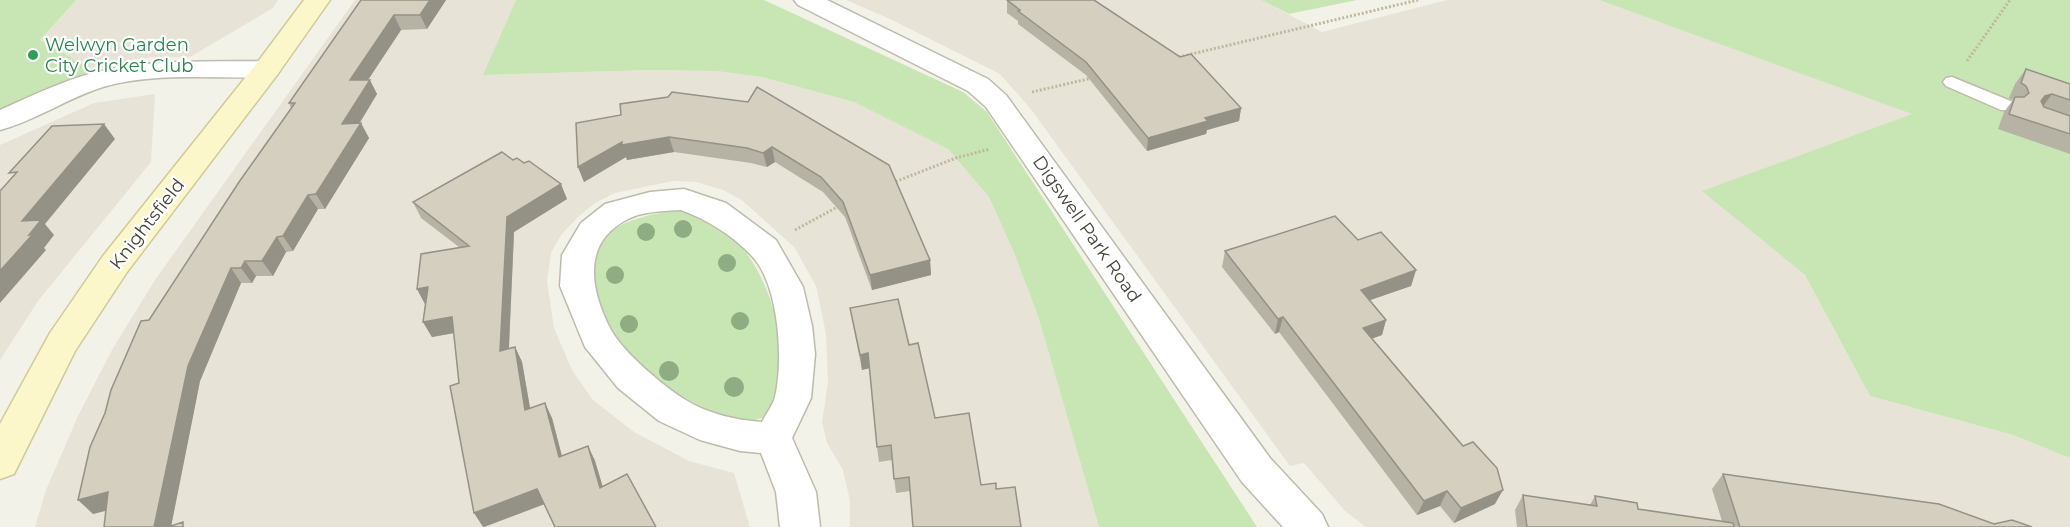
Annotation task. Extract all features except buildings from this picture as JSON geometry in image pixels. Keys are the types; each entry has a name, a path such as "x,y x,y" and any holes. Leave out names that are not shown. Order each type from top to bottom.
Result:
{"street":[{"name":"Knightsfield","path":"0,463 62,342 115,264 267,69 317,0"},
{"name":"Digswell Park Road","path":"807,0 978,85 996,101 1256,470 1308,527"},
{"path":"0,121 70,90 111,77 152,72 267,69"},
{"path":"684,199 715,211 764,248 786,287 795,326 797,354 793,398 773,438 740,436 713,429 672,410 631,378 597,338 577,286 578,255 592,231 616,212 650,202 684,199"},
{"path":"773,438 792,475 801,506 800,527"}],"lane":[{"path":"1952,82 2007,106"}],"path":[{"path":"1167,60 1418,0"},
{"path":"1952,82 2010,0"},
{"path":"996,101 1099,76"},
{"path":"882,188 956,158 1025,140"},
{"path":"764,248 851,200"}],"shaded area":[{"path":"76,0 278,0 273,8 190,57 130,60 93,70 40,40"},
{"path":"355,0 516,0 484,75 650,70 716,71 762,77 854,102 948,149 989,197 1015,255 1039,319 1099,527 850,527 850,501 843,470 827,443 822,422 828,382 826,334 816,286 794,247 743,201 723,190 696,182 673,181 615,193 595,203 562,234 551,253 547,281 554,328 572,370 593,400 634,432 689,461 734,473 750,527 35,527 46,490 78,416 113,348 155,280"},
{"path":"846,0 1261,0 1322,32 1447,0 1599,0 1913,114 1703,191 1805,275 1870,396 2013,435 2070,458 2070,527 1366,527 1345,511 1304,463 1290,466 1030,108 1000,74 890,19"},
{"path":"155,94 151,162 38,301 0,360 0,145 94,103"}],"green space":[{"name":"Welwyn Garden City Cricket Club","path":"0,0 76,0 40,40 93,70 0,112"},
{"path":"516,0 764,0 963,92 987,112 1257,527 1099,527 1039,319 1015,255 989,197 948,149 854,102 762,77 716,71 650,70 483,75"},
{"path":"1261,0 1357,0 1289,14"},
{"path":"1599,0 2070,0 2070,458 2013,435 1870,396 1805,275 1702,191 1912,114"},
{"path":"675,211 706,217 727,232 749,257 766,289 777,323 781,360 778,398 767,415 754,420 719,414 700,406 663,384 627,352 612,330 593,292 589,265 593,251 602,239 614,229 628,222"}],"place":[{"name":"Welwyn Garden City Cricket Club","path":"33,55"}]}
